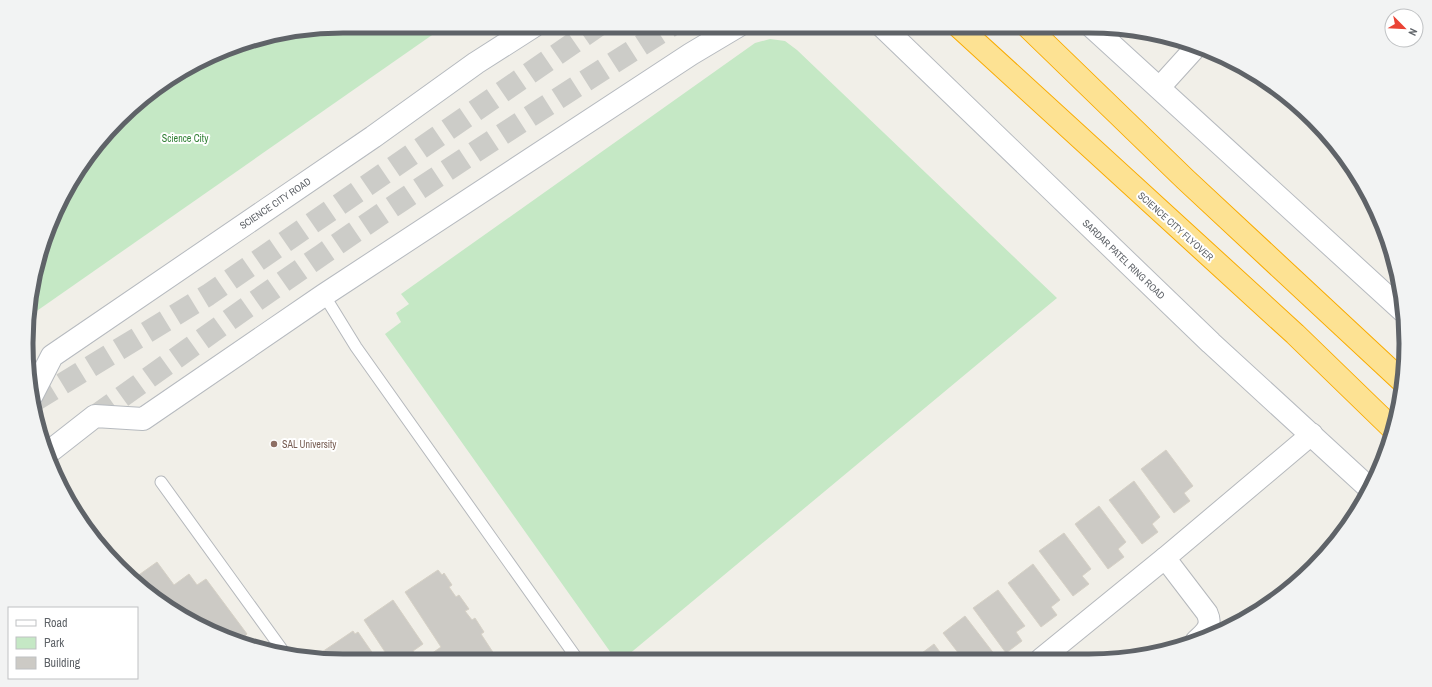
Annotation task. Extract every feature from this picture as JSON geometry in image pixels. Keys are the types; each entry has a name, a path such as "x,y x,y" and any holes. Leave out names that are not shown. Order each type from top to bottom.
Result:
{"highway":[{"name":"SCIENCE CITY FLYOVER","path":"966,33 1289,329 1388,424"},
{"path":"1034,33 1185,179 1397,376"}],"street":[{"name":"SCIENCE CITY ROAD","path":"36,386 52,356 373,137 476,63 523,33"},
{"path":"52,450 95,416 143,419 324,295 691,54 726,33"},
{"name":"SARDAR PATEL RING ROAD","path":"889,33 1211,343 1365,484"},
{"path":"1099,34 1396,305"},
{"path":"1159,88 1193,51"},
{"path":"1047,654 1165,558 1312,434"},
{"path":"1165,558 1207,613 1210,619 1206,630"}],"lane":[{"path":"324,295 356,347 574,654"},
{"path":"161,482 280,647"}],"green space":[{"name":"Science City","path":"344,33 435,33 35,312 39,283 49,244 65,206 85,171 97,154 124,124 154,97 171,85 206,65 244,49 283,39"},
{"path":"770,39 785,41 797,50 1057,298 629,654 612,654 385,334 401,322 396,313 409,304 401,294 755,43"}],"building":[{"path":"1166,450 1193,486 1184,493 1190,501 1174,513 1141,469"},
{"path":"1134,481 1160,517 1152,524 1158,532 1142,544 1109,500"},
{"path":"1099,506 1126,542 1118,549 1124,557 1108,569 1075,524"},
{"path":"1064,533 1091,569 1082,576 1089,584 1073,596 1039,551"},
{"path":"125,561 131,569 124,563"},
{"path":"157,562 174,585 189,574 197,585 206,579 247,634 243,638 206,622 171,602 138,576"},
{"path":"1033,564 1060,600 1051,607 1057,615 1041,627 1008,583"},
{"path":"438,570 442,575 444,573 452,585 449,587 456,597 459,595 469,609 465,611 472,620 475,618 484,632 481,634 494,654 431,654 441,647 405,592"},
{"path":"998,590 1025,626 1016,632 1022,641 1006,653 973,608"},
{"path":"393,600 423,644 413,651 415,654 386,654 364,620"},
{"path":"965,616 994,654 959,654 943,633"},
{"path":"353,631 355,634 358,632 373,654 344,654 321,653"},
{"path":"934,644 941,654 921,654"}],"tunnel":[{"path":"38,398 208,295 588,33"},
{"path":"95,416 362,227 468,156 660,33"}],"place":[{"name":"SAL University","path":"274,444"}]}
